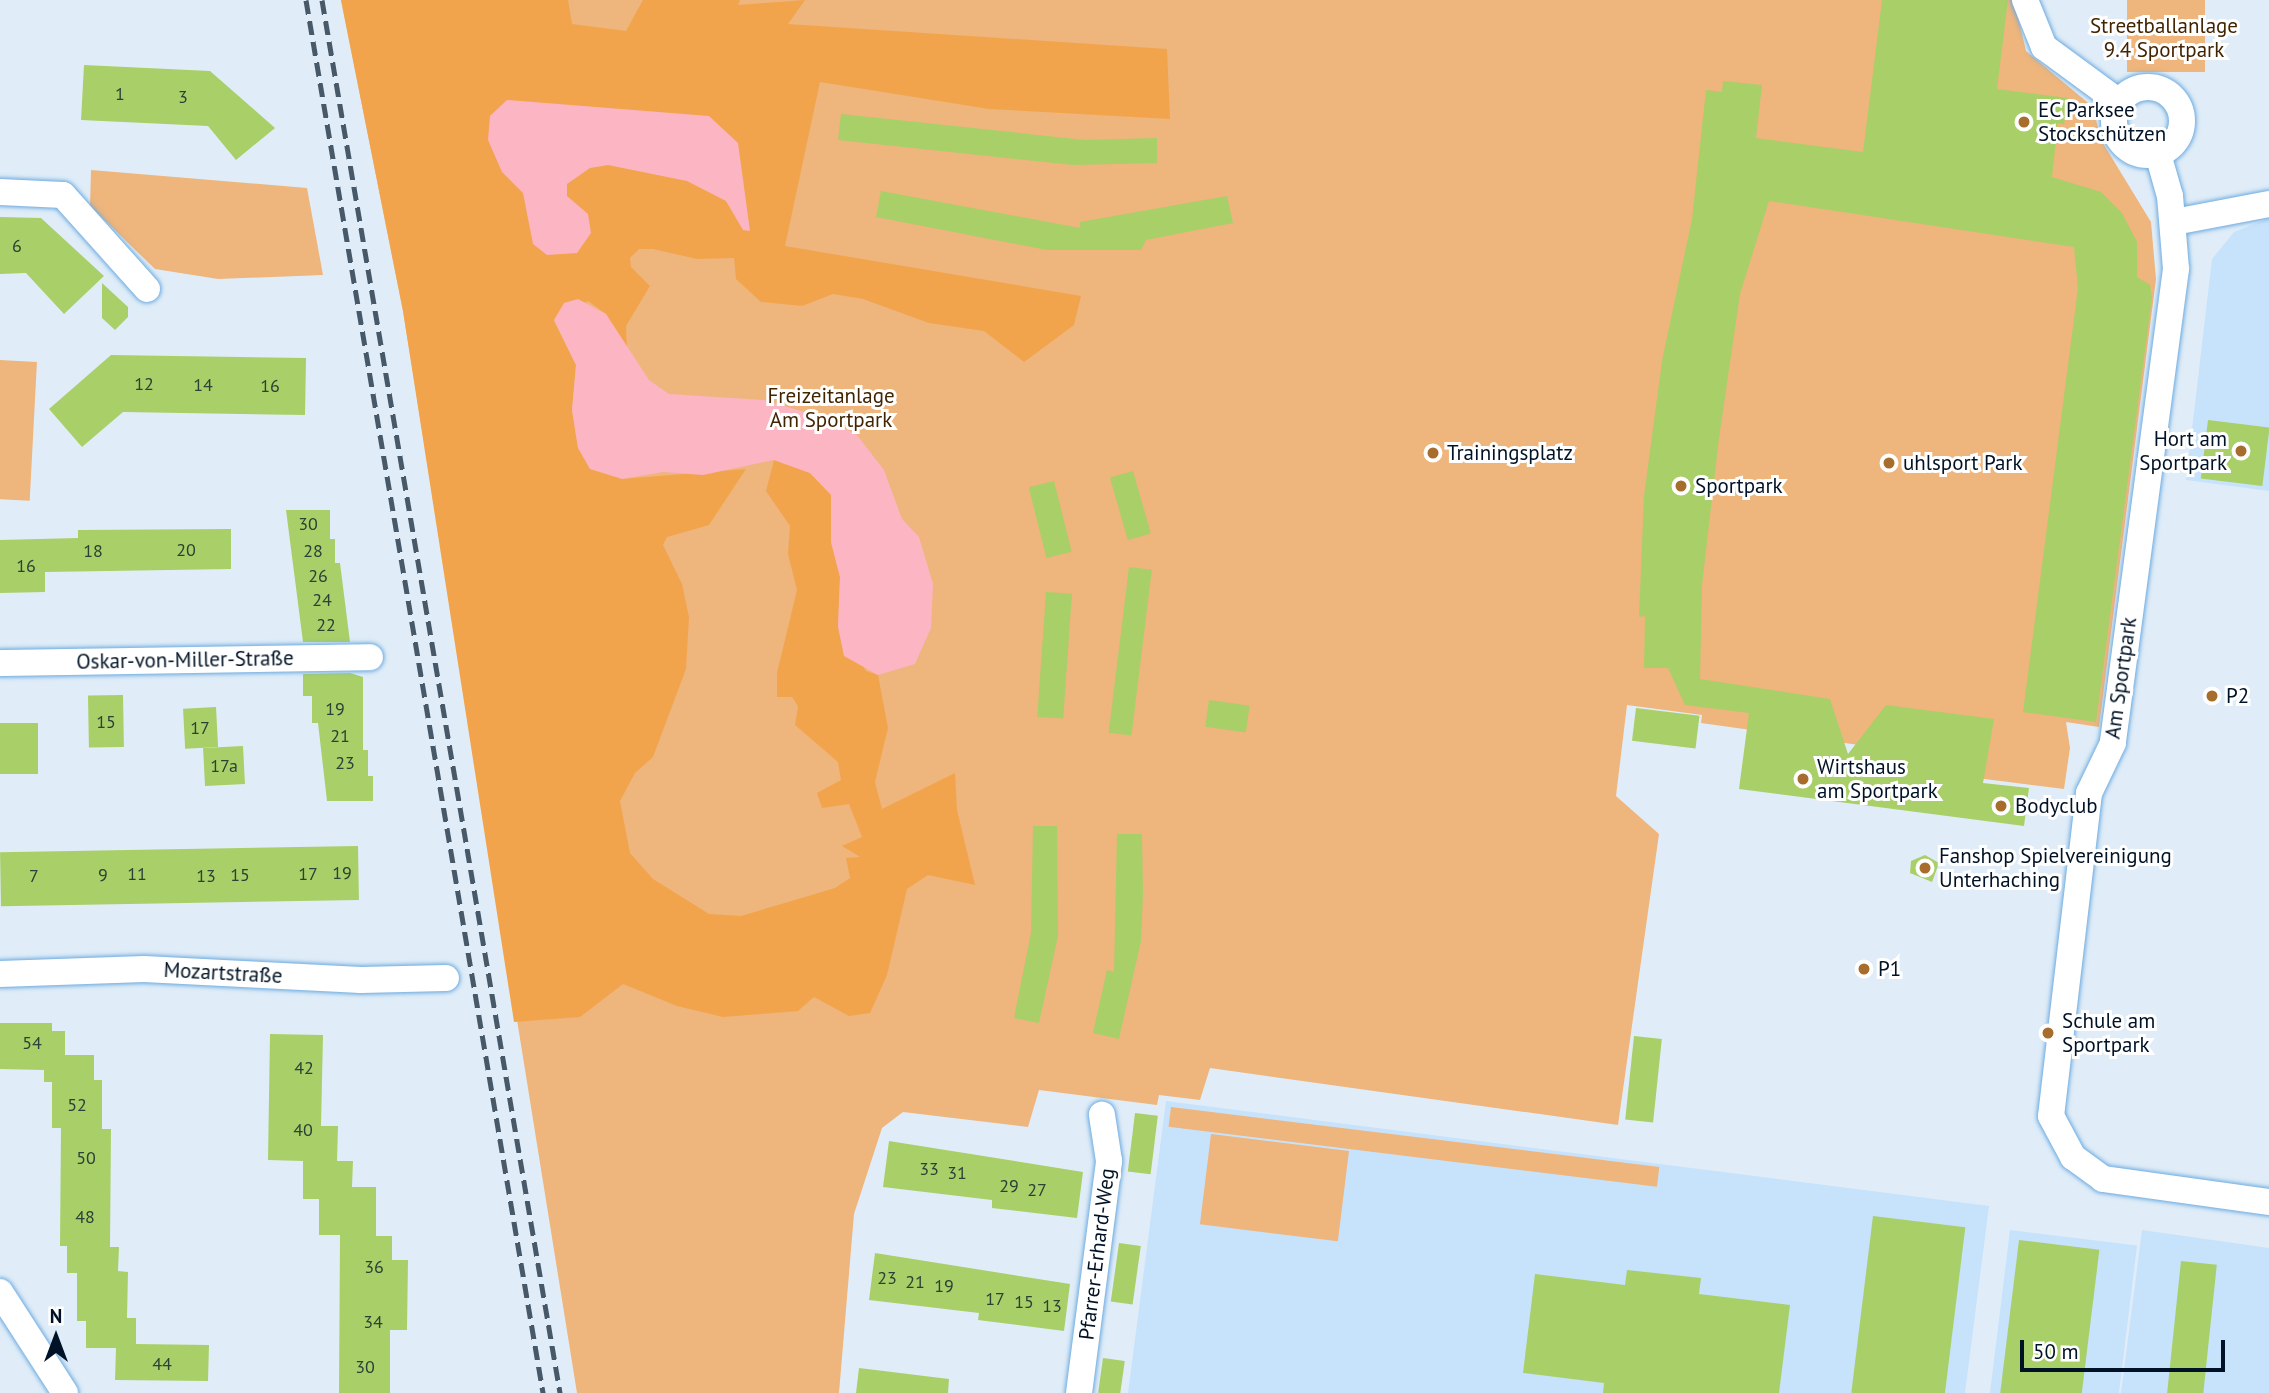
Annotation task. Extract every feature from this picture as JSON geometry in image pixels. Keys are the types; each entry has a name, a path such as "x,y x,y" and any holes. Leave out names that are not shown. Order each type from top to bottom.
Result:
{"street":[{"path":"2025,0 2044,47 2119,102"},
{"path":"2150,87 2172,96 2181,110 2182,128 2174,143 2158,154 2142,155 2121,141 2113,118 2119,102 2136,89 2150,87"},
{"name":"Am Sportpark","path":"2158,154 2174,222 2176,269 2113,743 2089,793 2051,1116 2062,1144 2103,1179 2269,1202"},
{"path":"0,192 63,195 147,289"},
{"path":"2174,222 2269,204"},
{"name":"Oskar-von-Miller-Straße","path":"0,663 370,657"},
{"name":"Mozartstraße","path":"0,974 144,969 361,980 446,978"},
{"name":"Pfarrer-Erhard-Weg","path":"1079,1393 1109,1161 1102,1115"},
{"path":"0,1292 65,1393"}],"shaded area":[{"path":"341,0 568,0 572,24 626,31 643,0 740,0 738,5 805,0 788,24 1167,49 1170,119 989,109 820,82 785,246 1081,296 1074,325 1024,362 984,331 929,323 863,299 833,294 802,306 761,302 736,279 734,258 697,259 653,249 639,249 630,258 631,267 650,286 626,326 627,352 606,314 588,301 554,321 576,365 572,410 578,448 622,479 746,469 709,525 667,537 663,545 682,584 689,617 686,669 653,757 635,773 620,801 630,853 653,879 709,914 741,916 835,888 850,878 846,858 860,857 842,846 862,837 849,804 822,808 817,793 841,780 838,762 795,725 798,706 792,697 777,697 777,673 797,590 788,554 790,526 766,491 774,460 810,473 831,494 831,542 840,577 838,627 866,671 878,675 888,728 875,782 882,809 955,773 957,810 975,885 928,875 907,889 887,975 870,1013 849,1016 814,997 798,1011 723,1017 677,1006 623,984 580,1017 514,1022 403,311"},
{"path":"507,100 709,116 738,143 750,231 743,230 726,201 687,181 608,165 590,168 567,184 567,196 588,214 591,233 577,253 547,255 533,244 523,193 502,172 488,140 490,116"},
{"path":"2269,218 2269,491 2186,480 2212,259 2234,232"},
{"path":"578,299 606,314 649,380 669,394 764,400 828,419 857,435 884,470 902,519 919,537 933,584 931,628 915,664 878,675 844,656 838,627 840,577 831,542 831,495 810,473 774,460 703,475 663,472 622,479 590,469 578,448 572,410 576,365 554,320 564,303"},
{"path":"1166,1101 1989,1206 1965,1393 1128,1393"},
{"path":"2010,1230 2137,1246 2119,1393 1990,1393"},
{"path":"2142,1230 2269,1248 2269,1393 2121,1393"}],"green space":[{"name":"Freizeitanlage Am Sportpark","path":"341,0 2014,0 2026,51 2093,107 2101,140 2151,222 2156,279 2099,727 2066,722 2070,748 2064,789 1961,776 1960,759 1701,723 1702,715 1627,705 1616,796 1659,834 1618,1125 1210,1068 1200,1100 1159,1095 1157,1105 1039,1090 1028,1127 903,1112 882,1128 854,1214 839,1393 577,1393 403,311"},
{"name":"Streetballanlage 9.4 Sportpark","path":"2127,0 2205,0 2205,72 2127,72"},
{"path":"91,170 307,188 323,275 218,279 155,269 90,206"},
{"path":"0,360 37,362 30,501 0,499"},
{"path":"1171,1107 1659,1167 1657,1187 1169,1127"},
{"path":"1211,1134 1349,1151 1338,1241 1200,1224"}],"building":[{"path":"1882,0 2008,0 1997,89 2068,98 2064,124 2058,123 2052,177 2101,192 2122,213 2137,242 2137,277 2150,285 2152,297 2096,722 2023,712 2078,288 2074,247 1769,201 1740,294 1719,438 1702,585 1700,679 1830,699 1848,754 1886,705 1994,719 1983,783 2029,788 2024,826 1739,789 1749,713 1685,705 1668,668 1644,668 1645,616 1639,617 1644,496 1662,361 1692,219 1706,90 1722,92 1723,81 1762,85 1756,138 1863,152"},
{"path":"84,65 210,71 275,128 236,160 208,126 81,120"},
{"path":"841,114 1085,140 1157,138 1157,163 1073,165 838,140"},
{"path":"881,191 1080,228 1080,222 1227,196 1233,223 1146,240 1141,250 1047,250 876,217"},
{"path":"0,217 41,218 104,276 64,314 26,273 0,274"},
{"path":"102,283 128,307 128,317 115,330 102,318"},
{"path":"111,355 306,358 305,415 123,412 82,447 49,409"},
{"path":"2208,420 2269,427 2262,486 2201,479"},
{"path":"1133,471 1151,533 1128,540 1110,478"},
{"path":"1054,481 1072,552 1046,558 1029,487"},
{"path":"286,510 330,510 330,539 335,539 335,563 340,563 350,642 303,642"},
{"path":"231,529 231,569 45,572 45,592 0,593 0,540 78,538 78,530"},
{"path":"1129,567 1152,570 1131,736 1109,733"},
{"path":"1046,592 1072,594 1063,719 1037,717"},
{"path":"350,673 363,677 363,750 368,750 368,776 373,776 373,801 327,801 318,723 312,723 312,696 303,696 303,674"},
{"path":"123,695 124,747 89,748 88,696"},
{"path":"1209,700 1250,706 1246,732 1205,727"},
{"path":"216,707 218,747 185,749 183,709"},
{"path":"1636,708 1700,716 1696,749 1632,741"},
{"path":"0,723 38,723 38,774 0,774"},
{"path":"243,746 245,784 205,786 203,748"},
{"path":"1033,826 1057,826 1058,936 1039,1023 1014,1018 1031,933"},
{"path":"1117,834 1142,834 1143,894 1141,941 1119,1039 1093,1033 1107,970 1114,972"},
{"path":"358,846 359,900 1,906 0,852"},
{"name":"Fanshop Spielvereinigung Unterhaching","path":"1925,855 1939,863 1932,882 1910,873 1911,861"},
{"path":"0,1023 52,1023 52,1031 65,1031 65,1055 94,1055 94,1080 102,1080 102,1129 111,1129 110,1247 119,1247 118,1271 128,1272 127,1318 136,1318 136,1344 209,1345 208,1381 115,1380 116,1348 86,1348 86,1321 77,1321 77,1273 67,1273 67,1246 60,1246 61,1128 52,1128 52,1082 44,1082 44,1070 0,1069"},
{"path":"270,1034 323,1035 321,1126 338,1126 337,1161 353,1161 352,1187 376,1187 376,1236 392,1236 392,1260 408,1260 407,1330 390,1330 390,1393 339,1393 340,1235 319,1235 319,1199 303,1199 303,1161 268,1160"},
{"path":"1634,1036 1662,1039 1653,1122 1625,1120"},
{"path":"1135,1113 1158,1116 1151,1174 1128,1172"},
{"path":"889,1141 1083,1172 1077,1218 992,1208 992,1200 883,1187"},
{"path":"1873,1216 1965,1227 1945,1393 1851,1393"},
{"path":"2019,1240 2099,1250 2082,1393 2000,1393"},
{"path":"1119,1243 1141,1246 1133,1304 1111,1301"},
{"path":"875,1253 1070,1284 1064,1331 978,1320 979,1313 869,1300"},
{"path":"2181,1261 2217,1265 2203,1393 2167,1393"},
{"path":"1627,1270 1701,1278 1699,1294 1790,1305 1779,1393 1603,1393 1604,1383 1523,1373 1535,1274 1625,1285"},
{"path":"1103,1358 1125,1361 1120,1393 1098,1393"},
{"path":"859,1368 949,1379 948,1393 856,1393"}],"railway":[{"path":"306,0 543,1393"},
{"path":"322,0 560,1393"}],"place":[{"name":"EC Parksee Stockschützen","path":"2024,122"},
{"name":"Hort am Sportpark","path":"2241,451"},
{"name":"Trainingsplatz","path":"1433,453"},
{"name":"uhlsport Park","path":"1889,463"},
{"name":"Sportpark","path":"1681,486"},
{"name":"P2","path":"2212,696"},
{"name":"Wirtshaus am Sportpark","path":"1803,779"},
{"name":"Bodyclub","path":"2001,806"},
{"name":"Fanshop Spielvereinigung Unterhaching","path":"1925,868"},
{"name":"P1","path":"1864,969"},
{"name":"Schule am Sportpark","path":"2048,1033"}]}
